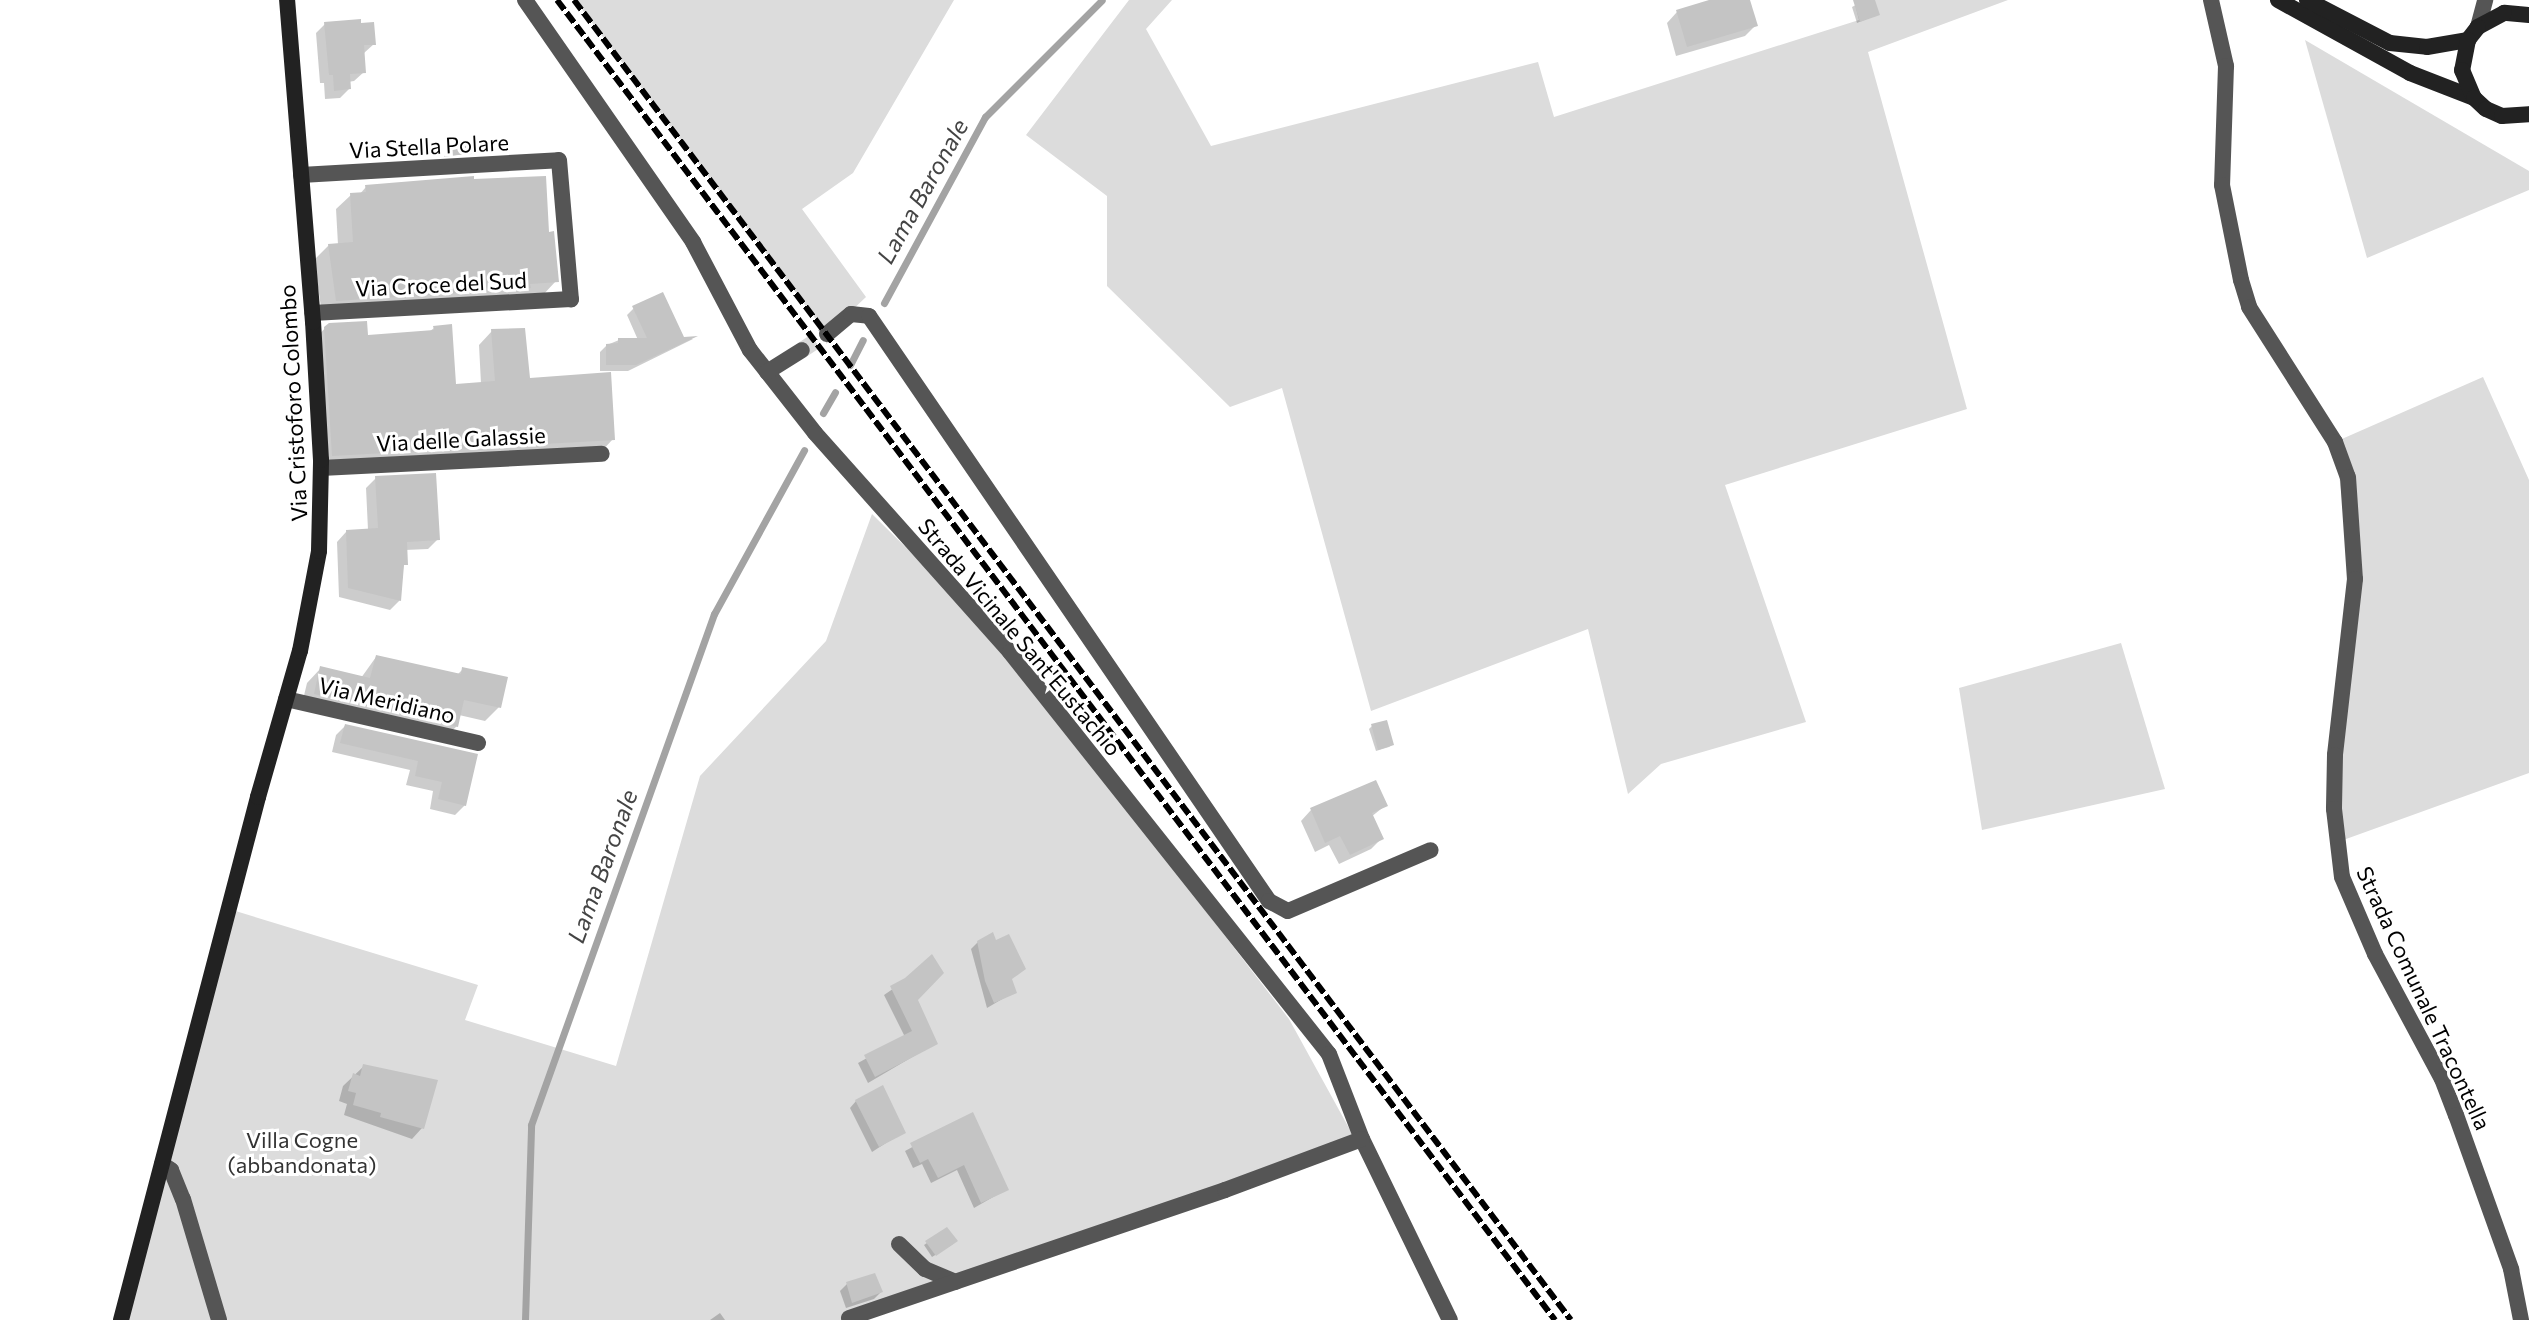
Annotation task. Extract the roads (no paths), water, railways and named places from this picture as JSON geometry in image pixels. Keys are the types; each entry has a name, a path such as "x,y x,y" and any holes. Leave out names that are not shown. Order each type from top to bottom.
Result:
{"main road":[{"name":"Via Cristoforo Colombo","path":"121,1320 258,797 300,651 319,551 321,468 312,313 287,0"},
{"path":"2278,0 2410,73 2474,98 2486,109 2526,118"},
{"path":"2307,0 2390,43 2427,47 2473,33 2504,13 2529,15"},
{"path":"2473,33 2462,70 2474,98"}],"street":[{"name":"Strada Vicinale Sant'Eustachio","path":"525,0 679,220 750,350 815,433 1010,652 1329,1054 1362,1139 1450,1320"},
{"name":"Strada Comunale Tracontella","path":"2211,0 2226,66 2222,185 2241,280 2249,307 2335,442 2348,477 2355,579 2335,755 2334,796 2335,843 2342,877 2375,954 2442,1079 2511,1269 2521,1320"},
{"path":"2473,33 2485,0"},
{"name":"Via Stella Polare","path":"301,175 559,160 571,299"},
{"name":"Via Croce del Sud","path":"312,313 571,299"},
{"path":"827,334 851,314 869,316 1269,901 1288,911 1431,850"},
{"path":"767,372 802,350"},
{"name":"Via delle Galassie","path":"321,468 602,454"},
{"name":"Via Meridiano","path":"286,699 478,743"},
{"path":"849,1318 1362,1139"},
{"path":"162,1164 171,1170 183,1199 219,1320"},
{"path":"899,1244 925,1269 955,1282"}],"waterway":[{"name":"Lama Baronale","path":"884,303 985,117 1102,0"},
{"name":"Lama Baronale","path":"850,365 863,340"},
{"name":"Lama Baronale","path":"823,413 835,392"},
{"name":"Lama Baronale","path":"525,1320 531,1125 714,614 804,450"}],"tunnel":[{"path":"802,350 827,334"}],"railway":[{"path":"557,0 1555,1320"},
{"path":"574,0 1571,1320"}],"park label":[{"name":"Villa Cogne (abbandonata)","path":"302,1152"}]}
